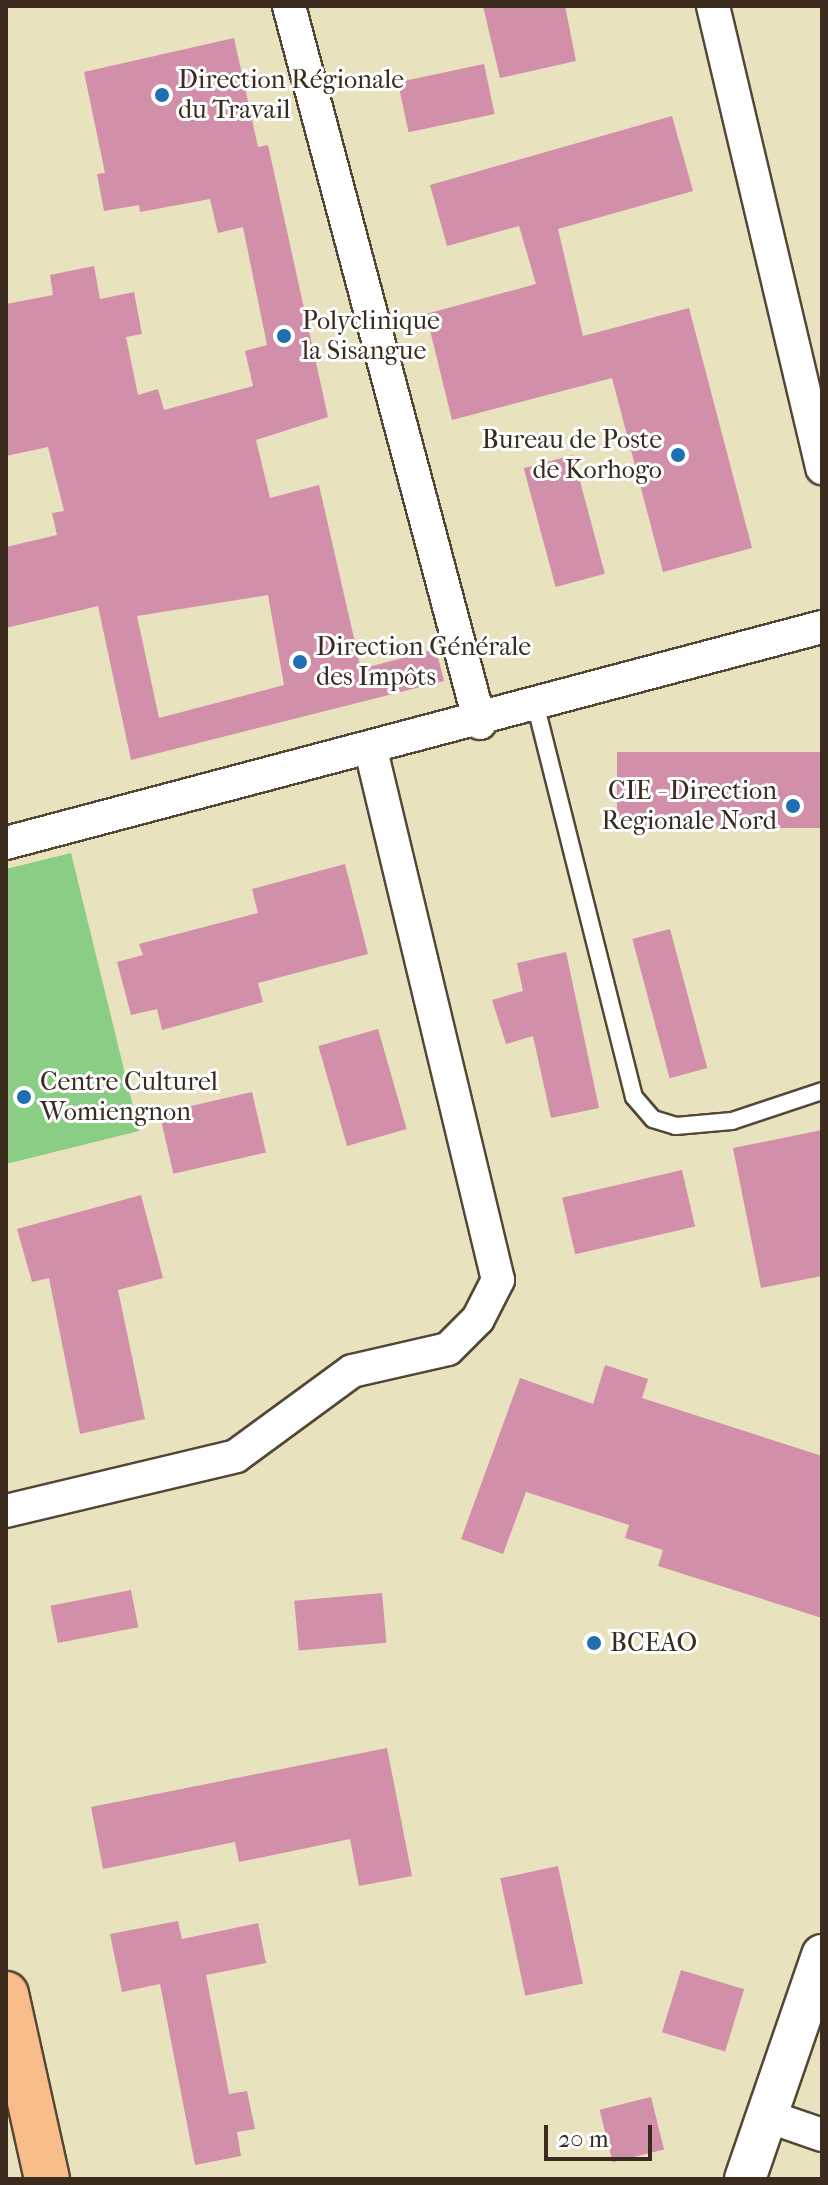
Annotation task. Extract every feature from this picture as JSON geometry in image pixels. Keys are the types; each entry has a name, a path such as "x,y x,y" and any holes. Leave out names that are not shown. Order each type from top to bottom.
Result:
{"main road":[{"path":"6,1994 47,2179"}],"street":[{"path":"289,6 480,723"},
{"path":"713,6 822,468"},
{"path":"6,843 480,723 822,627"},
{"path":"6,1511 236,1456 352,1371 448,1349 478,1319 498,1280 371,750"},
{"path":"745,2179 767,2116 811,2019 822,1955"},
{"path":"767,2116 822,2135"}],"lane":[{"path":"536,707 634,1097 653,1119 676,1126 732,1121 822,1091"}],"green space":[{"path":"71,853 139,1131 6,1164 6,869"}],"building":[{"path":"483,6 565,6 576,61 500,78"},
{"path":"234,38 258,147 268,145 328,417 256,440 270,498 319,485 361,669 436,649 444,681 131,760 98,606 6,628 6,547 57,535 52,513 64,511 48,447 6,456 6,304 53,295 50,275 94,266 100,299 134,292 142,334 126,337 138,395 158,389 164,410 253,386 245,351 267,345 243,227 218,233 210,199 140,212 139,205 104,211 97,174 105,173 84,72","holes":["268,595 284,685 159,718 137,616"]},
{"path":"484,64 495,114 409,132 398,82"},
{"path":"672,116 693,191 558,229 583,336 689,308 752,548 663,572 612,378 452,420 426,314 536,284 519,226 447,246 430,185"},
{"path":"573,455 605,574 556,587 524,468"},
{"path":"617,752 822,752 822,828 617,828"},
{"path":"345,864 368,954 258,983 263,1002 162,1030 157,1009 131,1015 117,962 143,955 139,944 258,913 252,889"},
{"path":"670,929 707,1068 670,1078 632,939"},
{"path":"566,952 599,1108 551,1118 533,1036 506,1044 492,1000 523,991 517,963"},
{"path":"378,1029 407,1129 347,1146 318,1046"},
{"path":"252,1092 266,1152 173,1174 159,1113"},
{"path":"822,1130 822,1276 761,1288 733,1148"},
{"path":"682,1170 695,1227 575,1254 562,1198"},
{"path":"141,1195 163,1278 118,1290 145,1419 80,1434 49,1278 32,1282 17,1229"},
{"path":"605,1365 648,1379 642,1398 822,1456 822,1618 658,1566 663,1550 625,1538 629,1525 526,1492 503,1554 461,1539 520,1378 593,1404"},
{"path":"131,1590 138,1627 58,1643 51,1606"},
{"path":"382,1593 386,1643 299,1650 294,1601"},
{"path":"387,1748 412,1876 359,1886 350,1839 239,1862 235,1842 103,1869 91,1807"},
{"path":"558,1866 583,1983 525,1996 500,1878"},
{"path":"178,1921 182,1939 258,1923 266,1963 206,1975 229,2094 247,2091 255,2129 237,2132 241,2156 195,2165 160,1984 122,1992 110,1934"},
{"path":"681,1970 744,1989 725,2051 662,2032"},
{"path":"651,2097 664,2149 613,2162 600,2110"}],"place":[{"name":"Direction Régionale du Travail","path":"162,95"},
{"name":"Polyclinique la Sisangue","path":"284,336"},
{"name":"Bureau de Poste de Korhogo","path":"678,455"},
{"name":"Direction Générale des Impôts","path":"300,662"},
{"name":"CIE - Direction Regionale Nord","path":"793,806"},
{"name":"Centre Culturel Womiengnon","path":"24,1097"},
{"name":"BCEAO","path":"594,1643"}]}
